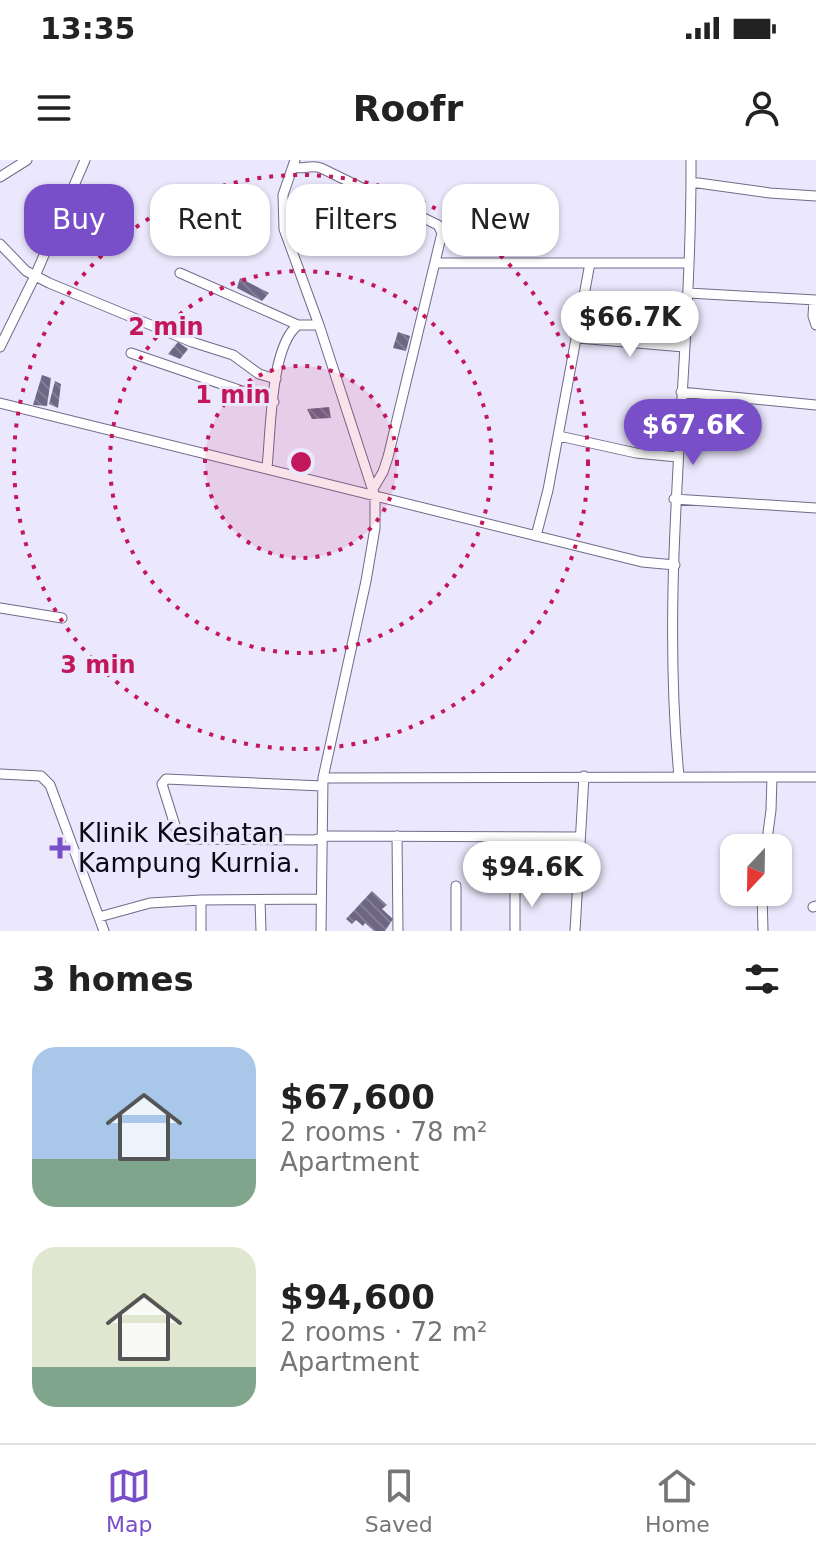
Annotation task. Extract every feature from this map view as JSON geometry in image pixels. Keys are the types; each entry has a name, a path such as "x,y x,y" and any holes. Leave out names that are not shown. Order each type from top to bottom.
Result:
{"street":[{"path":"0,177 27,160"},
{"path":"0,347 35,276 85,160"},
{"path":"679,776 673,638 674,499 688,293 691,160"},
{"path":"321,931 322,782 366,581 375,528 374,493 284,229 283,195 293,162 304,169 316,165 438,225 442,233 383,472 374,493"},
{"path":"691,182 816,196"},
{"path":"0,244 18,264 35,276 192,342 233,355 264,376 276,379"},
{"path":"435,263 688,263"},
{"path":"536,536 559,436 590,263"},
{"path":"180,273 298,325 319,325"},
{"path":"688,293 815,300 816,325"},
{"path":"267,467 276,379 285,343 298,325"},
{"path":"578,338 684,347"},
{"path":"131,353 274,402"},
{"path":"681,392 816,405"},
{"path":"0,403 374,493 642,562 675,565"},
{"path":"559,436 603,447 677,457"},
{"path":"674,499 816,508"},
{"path":"0,608 62,618"},
{"path":"0,774 41,776 50,785 104,931"},
{"path":"575,931 584,776"},
{"path":"579,837 182,838 178,835 162,784 166,779 322,782 584,776 816,777"},
{"path":"768,834 772,777"},
{"path":"397,836 398,931"},
{"path":"456,886 456,931"},
{"path":"515,887 515,931"},
{"path":"99,917 150,903 321,899"},
{"path":"201,900 201,931"},
{"path":"260,900 261,931"},
{"path":"762,906 763,931"}],"building":[{"path":"240,278 269,293 262,301 237,288"},
{"path":"398,332 410,336 406,351 393,348"},
{"path":"178,342 188,349 180,359 168,354"},
{"path":"42,375 51,378 47,406 33,405"},
{"path":"55,381 61,384 58,408 49,404"},
{"path":"329,407 331,418 312,419 307,409"},
{"path":"372,891 387,905 382,909 393,919 385,931 374,931 365,923 363,926 356,920 352,924 346,919"}],"place":[{"name":"Klinik Kesihatan Kampung Kurnia.","path":"60,848"}]}
